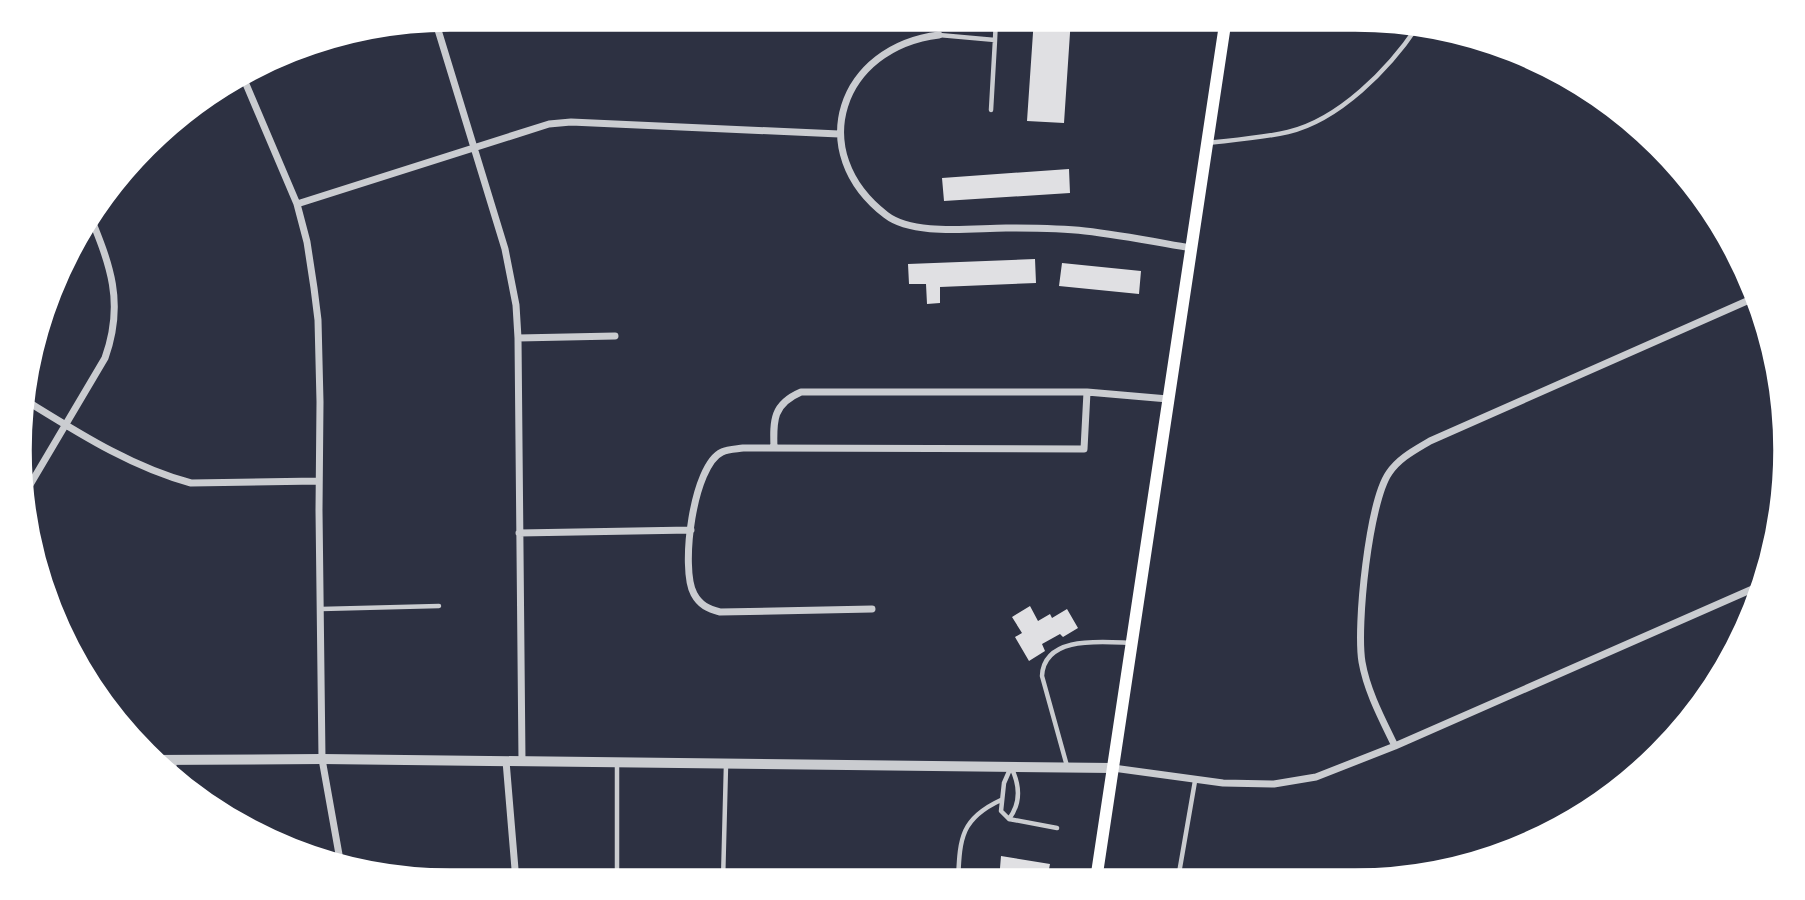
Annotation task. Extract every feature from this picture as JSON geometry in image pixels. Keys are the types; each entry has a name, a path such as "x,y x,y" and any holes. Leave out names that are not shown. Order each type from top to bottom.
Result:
{"main road":[{"path":"1098,870 1224,30"}],"street":[{"path":"438,30 505,249 516,305 523,761"},
{"path":"939,35 920,37 898,45 874,61 847,97 839,134 844,156 859,187 873,205 895,222 930,229 1041,228 1085,231 1191,248"},
{"path":"246,83 297,204 307,242 318,320 322,758 339,855"},
{"path":"297,204 532,128 571,122 839,134"},
{"path":"31,482 105,358 111,342 114,287 107,259 94,227"},
{"path":"1395,746 1365,676 1360,641 1375,506 1389,474 1409,453 1430,440 1748,301"},
{"path":"518,338 615,336"},
{"path":"774,448 775,417 786,399 801,392 1087,392 1168,399"},
{"path":"872,610 720,612 700,603 690,582 691,530 698,486 711,461 722,452 743,448 1084,449 1087,392"},
{"path":"32,405 146,468 191,483 318,481"},
{"path":"519,533 691,530"},
{"path":"167,760 322,758 1113,768 1195,780 1250,784 1294,782 1339,769 1395,746 1751,590"},
{"path":"173,760 173,766"},
{"path":"506,761 515,870"}],"lane":[{"path":"990,110 995,30"},
{"path":"1206,143 1290,131 1325,117 1382,71 1412,33"},
{"path":"939,35 995,40"},
{"path":"320,609 439,606"},
{"path":"1067,768 1042,676 1042,665 1054,651 1070,645 1132,643"},
{"path":"617,762 617,870"},
{"path":"723,870 726,764"},
{"path":"1011,767 1004,783 1001,811 1009,819 1057,828"},
{"path":"1009,819 1016,810 1019,783 1011,767"},
{"path":"1180,870 1195,780"},
{"path":"959,870 960,841 965,828 984,808 1002,799"}],"building":[{"path":"1033,30 1070,30 1064,123 1027,121"},
{"path":"1069,169 1070,193 944,201 942,178"},
{"path":"1035,259 1036,283 940,287 940,303 927,304 926,284 909,284 908,264"},
{"path":"1062,263 1141,271 1139,294 1059,286"},
{"path":"1030,606 1038,621 1050,614 1052,618 1067,609 1078,628 1063,637 1060,634 1042,644 1045,651 1029,661 1015,637 1022,633 1012,617"},
{"path":"1001,856 1050,864 1049,870 1000,870"}]}
